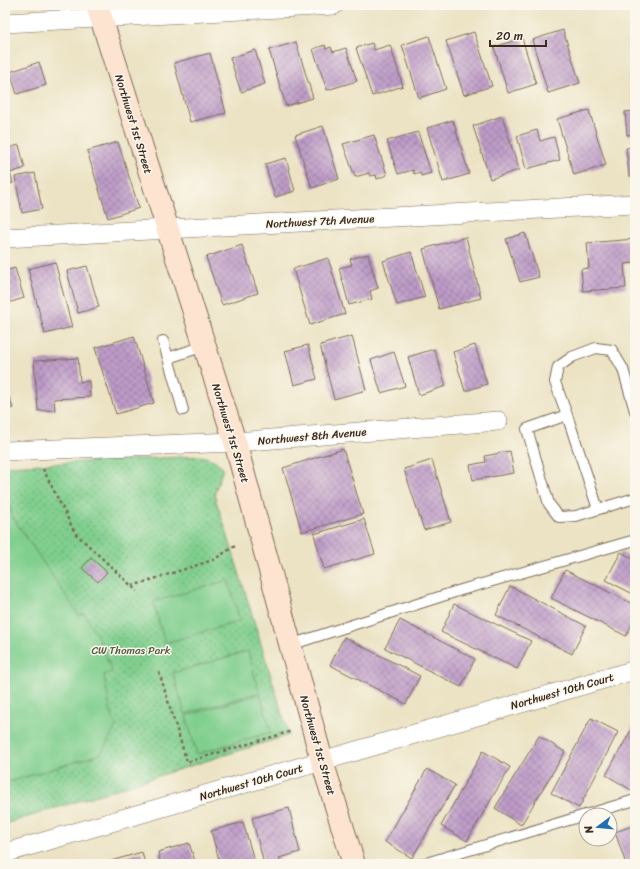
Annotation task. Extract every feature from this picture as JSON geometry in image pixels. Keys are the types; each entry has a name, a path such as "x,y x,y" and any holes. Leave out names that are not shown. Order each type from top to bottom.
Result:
{"street":[{"path":"5,23 99,11 334,5"},
{"name":"Northwest 1st Street","path":"99,11 235,442 322,761 354,864"},
{"name":"Northwest 7th Avenue","path":"5,238 167,228 635,204"},
{"name":"Northwest 8th Avenue","path":"5,451 235,442 498,421"},
{"name":"Northwest 10th Court","path":"5,853 635,670"}],"lane":[{"path":"163,340 183,410"},
{"path":"168,358 204,346"},
{"path":"598,509 555,382 558,367 572,357 596,348 612,350 623,370 635,410"},
{"path":"567,415 527,429 549,504 559,517 576,516 635,498"},
{"path":"290,645 461,590 635,540"},
{"path":"423,864 635,800"}],"path":[{"path":"43,466 43,470 75,533 137,592"},
{"path":"131,586 213,560 235,546"},
{"path":"159,672 187,762 292,731"}],"green space":[{"name":"CW Thomas Park","path":"200,456 213,460 223,469 215,492 216,501 289,735 5,824 5,466"},
{"path":"5,491 13,518 79,615 84,613 100,641 112,672 104,675 110,710 116,726 101,754 5,783"},
{"path":"228,580 240,621 165,643 153,602"},
{"path":"248,651 259,692 185,714 173,673"},
{"path":"260,694 271,732 197,754 186,716"}],"building":[{"path":"563,30 580,83 548,93 532,40"},
{"path":"474,32 492,86 464,95 446,41"},
{"path":"429,36 446,89 419,98 402,45"},
{"path":"522,38 536,84 508,93 494,47"},
{"path":"296,42 313,98 286,106 269,50"},
{"path":"372,43 374,50 390,45 403,86 372,96 356,48"},
{"path":"325,45 326,49 331,47 333,52 346,48 357,81 327,90 313,49"},
{"path":"255,50 265,84 241,92 230,58"},
{"path":"210,53 226,113 190,122 174,63"},
{"path":"39,62 46,85 17,94 10,72"},
{"path":"589,110 606,165 574,175 557,119"},
{"path":"635,111 635,134 627,135 625,112"},
{"path":"502,116 519,170 490,179 473,126"},
{"path":"453,120 469,174 443,182 427,128"},
{"path":"323,126 339,179 312,188 295,135"},
{"path":"537,130 540,141 554,137 560,160 526,169 517,136"},
{"path":"418,132 431,173 421,176 420,172 414,174 413,170 398,174 387,141"},
{"path":"374,135 387,175 377,179 376,175 370,176 369,173 355,177 343,144"},
{"path":"118,142 139,208 108,218 87,151"},
{"path":"19,145 25,168 10,173 13,183 5,185 5,149"},
{"path":"635,147 635,176 629,176 626,148"},
{"path":"286,158 295,191 275,197 265,164"},
{"path":"35,173 42,209 22,213 15,177"},
{"path":"525,233 539,277 520,282 506,239"},
{"path":"466,237 481,298 439,309 423,249"},
{"path":"635,239 635,263 624,264 626,288 583,291 581,269 589,268 587,243"},
{"path":"242,245 258,293 222,305 206,257"},
{"path":"411,252 425,297 397,305 383,261"},
{"path":"368,254 378,288 370,291 372,299 349,305 339,268 352,265 350,259"},
{"path":"328,258 345,314 310,325 293,269"},
{"path":"55,262 72,327 45,334 28,269"},
{"path":"87,266 99,307 78,313 67,271"},
{"path":"15,268 24,298 5,304 5,271"},
{"path":"134,336 154,403 116,414 95,348"},
{"path":"352,336 366,390 334,399 320,345"},
{"path":"308,345 317,379 294,385 285,351"},
{"path":"475,345 487,384 465,391 453,352"},
{"path":"434,349 446,386 419,395 408,357"},
{"path":"394,352 405,386 381,393 371,360"},
{"path":"78,358 80,382 89,381 90,397 54,399 55,410 38,411 34,361"},
{"path":"5,386 13,408 5,410"},
{"path":"343,449 363,514 302,532 283,468"},
{"path":"510,451 514,473 473,480 470,465 486,462 485,456"},
{"path":"432,460 451,522 424,530 404,469"},
{"path":"364,519 375,554 324,569 314,534"},
{"path":"621,552 635,560 635,595 606,580"},
{"path":"91,558 107,572 98,582 82,568"},
{"path":"565,570 635,605 635,618 626,636 551,598"},
{"path":"510,586 586,626 572,654 496,615"},
{"path":"454,604 531,641 517,669 441,632"},
{"path":"400,620 475,659 461,687 385,648"},
{"path":"344,637 420,676 406,704 330,665"},
{"path":"591,718 618,732 580,807 551,793"},
{"path":"635,723 635,787 633,791 606,775"},
{"path":"539,736 565,752 521,825 495,808"},
{"path":"483,751 510,767 467,841 441,826"},
{"path":"427,769 455,785 412,858 385,842"},
{"path":"289,808 300,852 279,858 281,864 264,864 252,818"},
{"path":"243,822 255,864 220,864 211,831"},
{"path":"635,825 635,864 626,864 618,841 618,831"},
{"path":"189,843 196,864 161,864 158,852"},
{"path":"142,852 145,864 112,864 111,861"}]}
